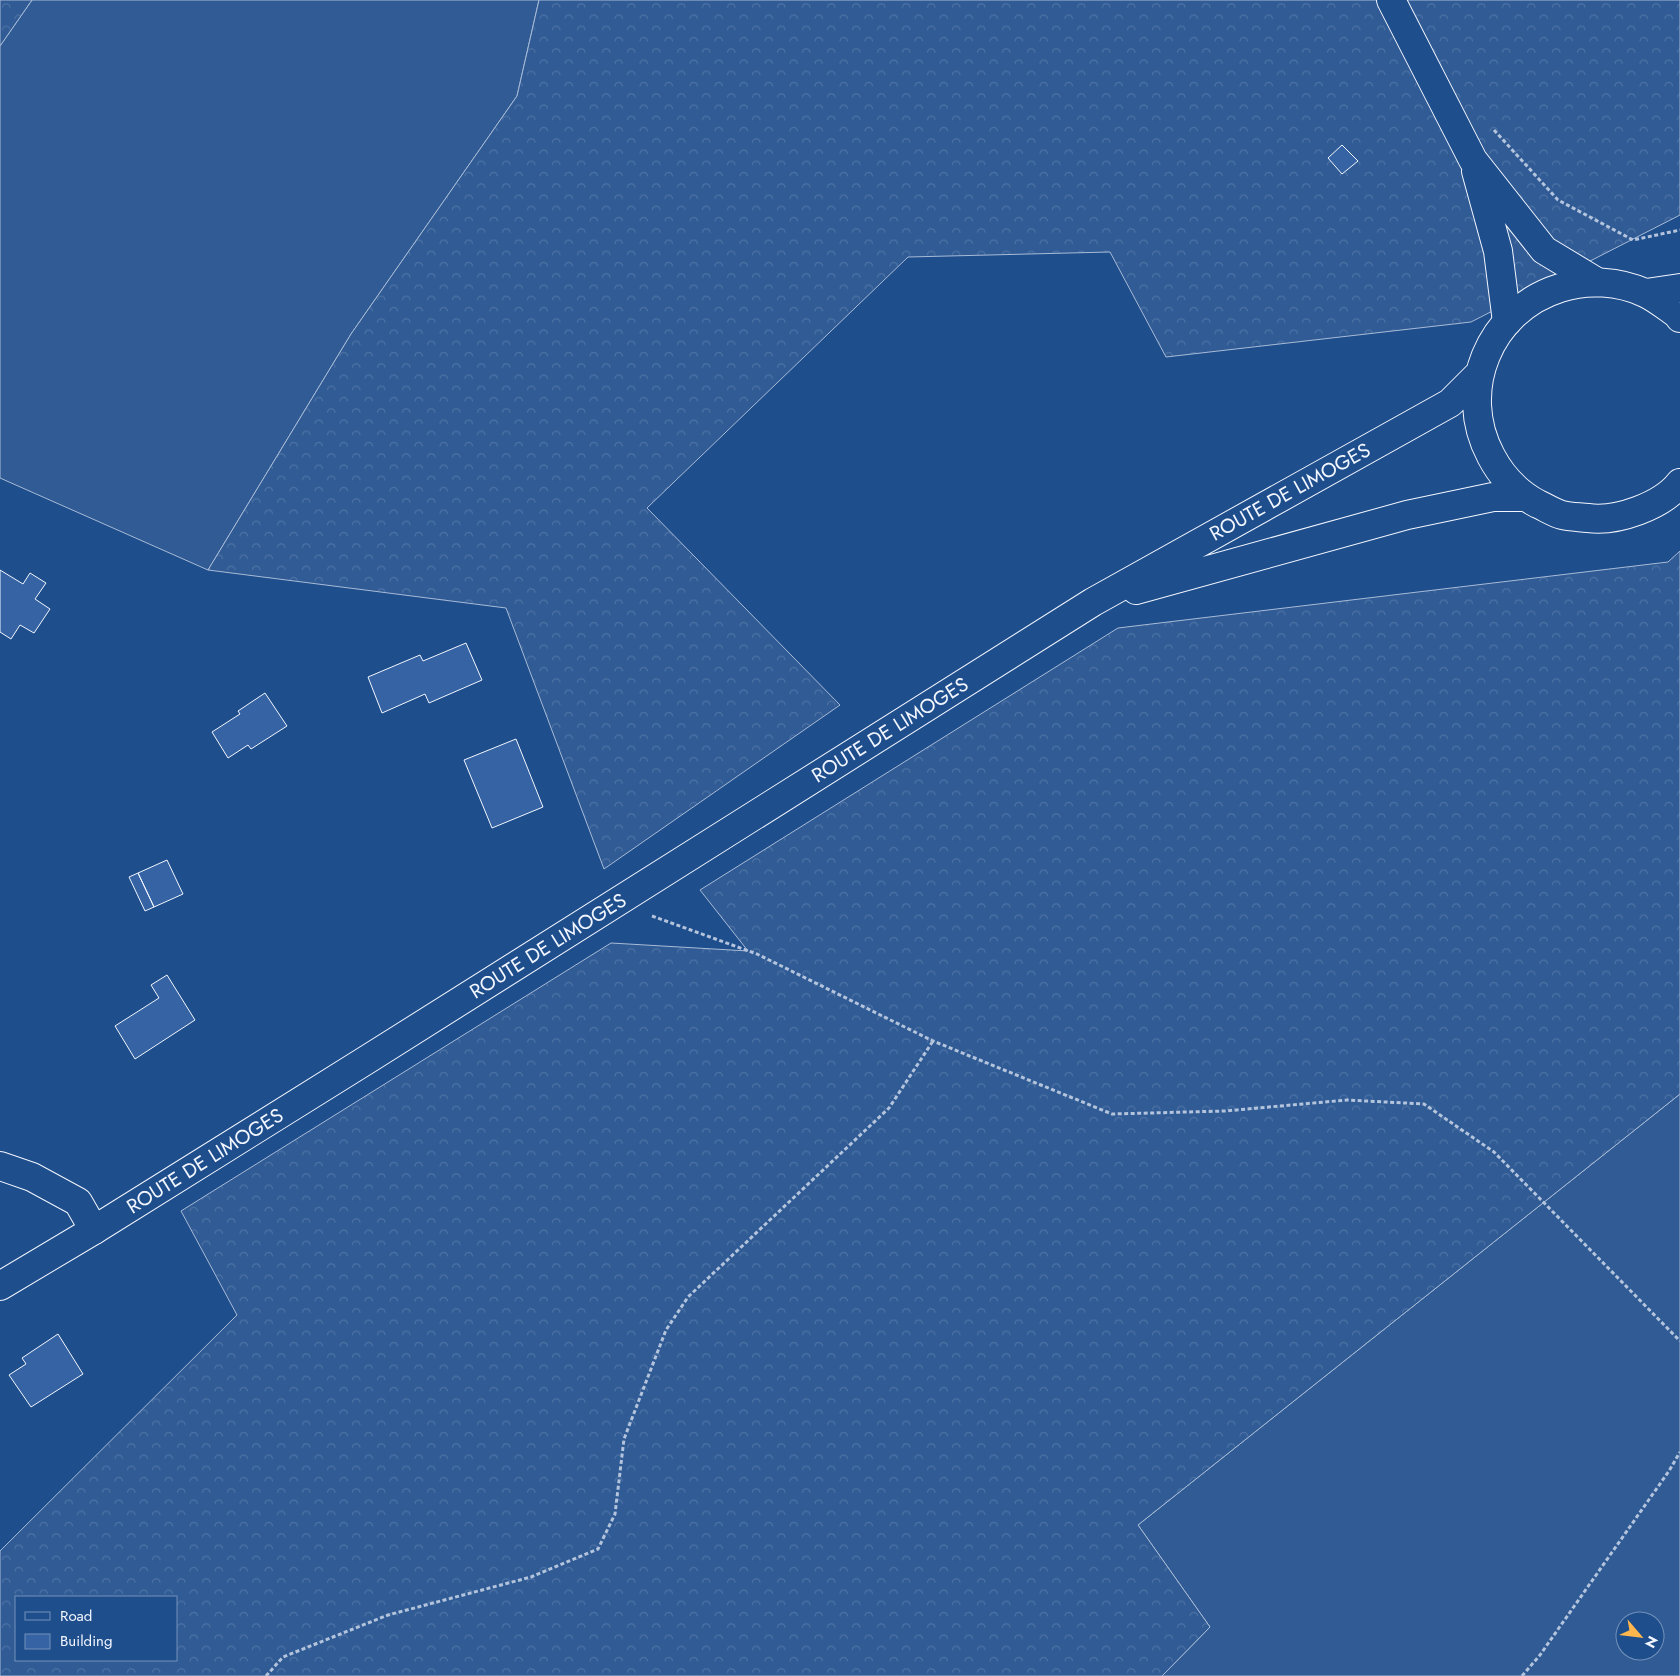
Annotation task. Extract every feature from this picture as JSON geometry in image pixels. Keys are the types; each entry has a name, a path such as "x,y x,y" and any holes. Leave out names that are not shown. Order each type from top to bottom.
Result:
{"main road":[{"path":"1390,0 1473,160 1544,250 1597,282"},
{"path":"1473,160 1498,251 1507,322"},
{"path":"1680,318 1646,293 1622,285 1597,282 1572,284 1548,292 1526,305 1507,322 1490,345 1480,373 1476,408 1483,442 1500,473 1524,497 1561,515 1602,520 1641,511 1676,488 1680,483"},
{"path":"1646,293 1680,288"},
{"name":"ROUTE DE LIMOGES","path":"0,1286 94,1230 1093,602 1450,402 1480,373"},
{"name":"ROUTE DE LIMOGES","path":"1093,602 1407,515 1493,497 1524,497"},
{"path":"0,1166 32,1177 78,1202 94,1230"}],"path":[{"path":"1493,128 1558,200 1633,240 1680,230"},
{"path":"616,903 757,954 933,1041 1112,1114 1225,1110 1346,1100 1424,1104 1494,1152 1680,1341"},
{"path":"266,1676 283,1657 388,1614 531,1578 598,1549 615,1514 624,1439 666,1330 688,1297 889,1108 933,1041"},
{"path":"1522,1676 1540,1655 1669,1471 1680,1452"}],"shaded area":[{"path":"32,0 539,0 517,96 351,334 208,570 0,478 0,46"},
{"path":"1680,1094 1680,1676 1162,1676 1210,1627 1138,1525"}],"green space":[{"path":"0,0 32,0 0,46"},
{"path":"539,0 1680,0 1680,215 1471,322 1166,357 1110,252 908,257 647,508 840,705 604,869 506,608 208,570 351,334 517,96"},
{"path":"1680,551 1680,1094 1138,1525 1210,1627 1162,1676 0,1676 0,1551 237,1315 181,1211 611,943 748,951 700,890 1118,628 1668,562"}],"building":[{"path":"1342,145 1358,161 1342,174 1328,158"},
{"path":"0,570 23,584 30,573 46,583 35,599 50,609 34,633 20,625 11,639 0,632"},
{"path":"466,643 482,680 429,703 425,694 382,713 368,677 420,655 423,661"},
{"path":"265,693 287,726 251,749 248,745 228,758 212,732 240,714 238,711"},
{"path":"516,739 543,807 492,828 464,760"},
{"path":"167,860 183,894 154,907 138,873"},
{"path":"138,873 154,907 145,911 129,877"},
{"path":"167,975 195,1020 135,1059 115,1026 159,998 151,985"},
{"path":"58,1334 83,1374 31,1407 9,1375 26,1364 22,1358"}]}
